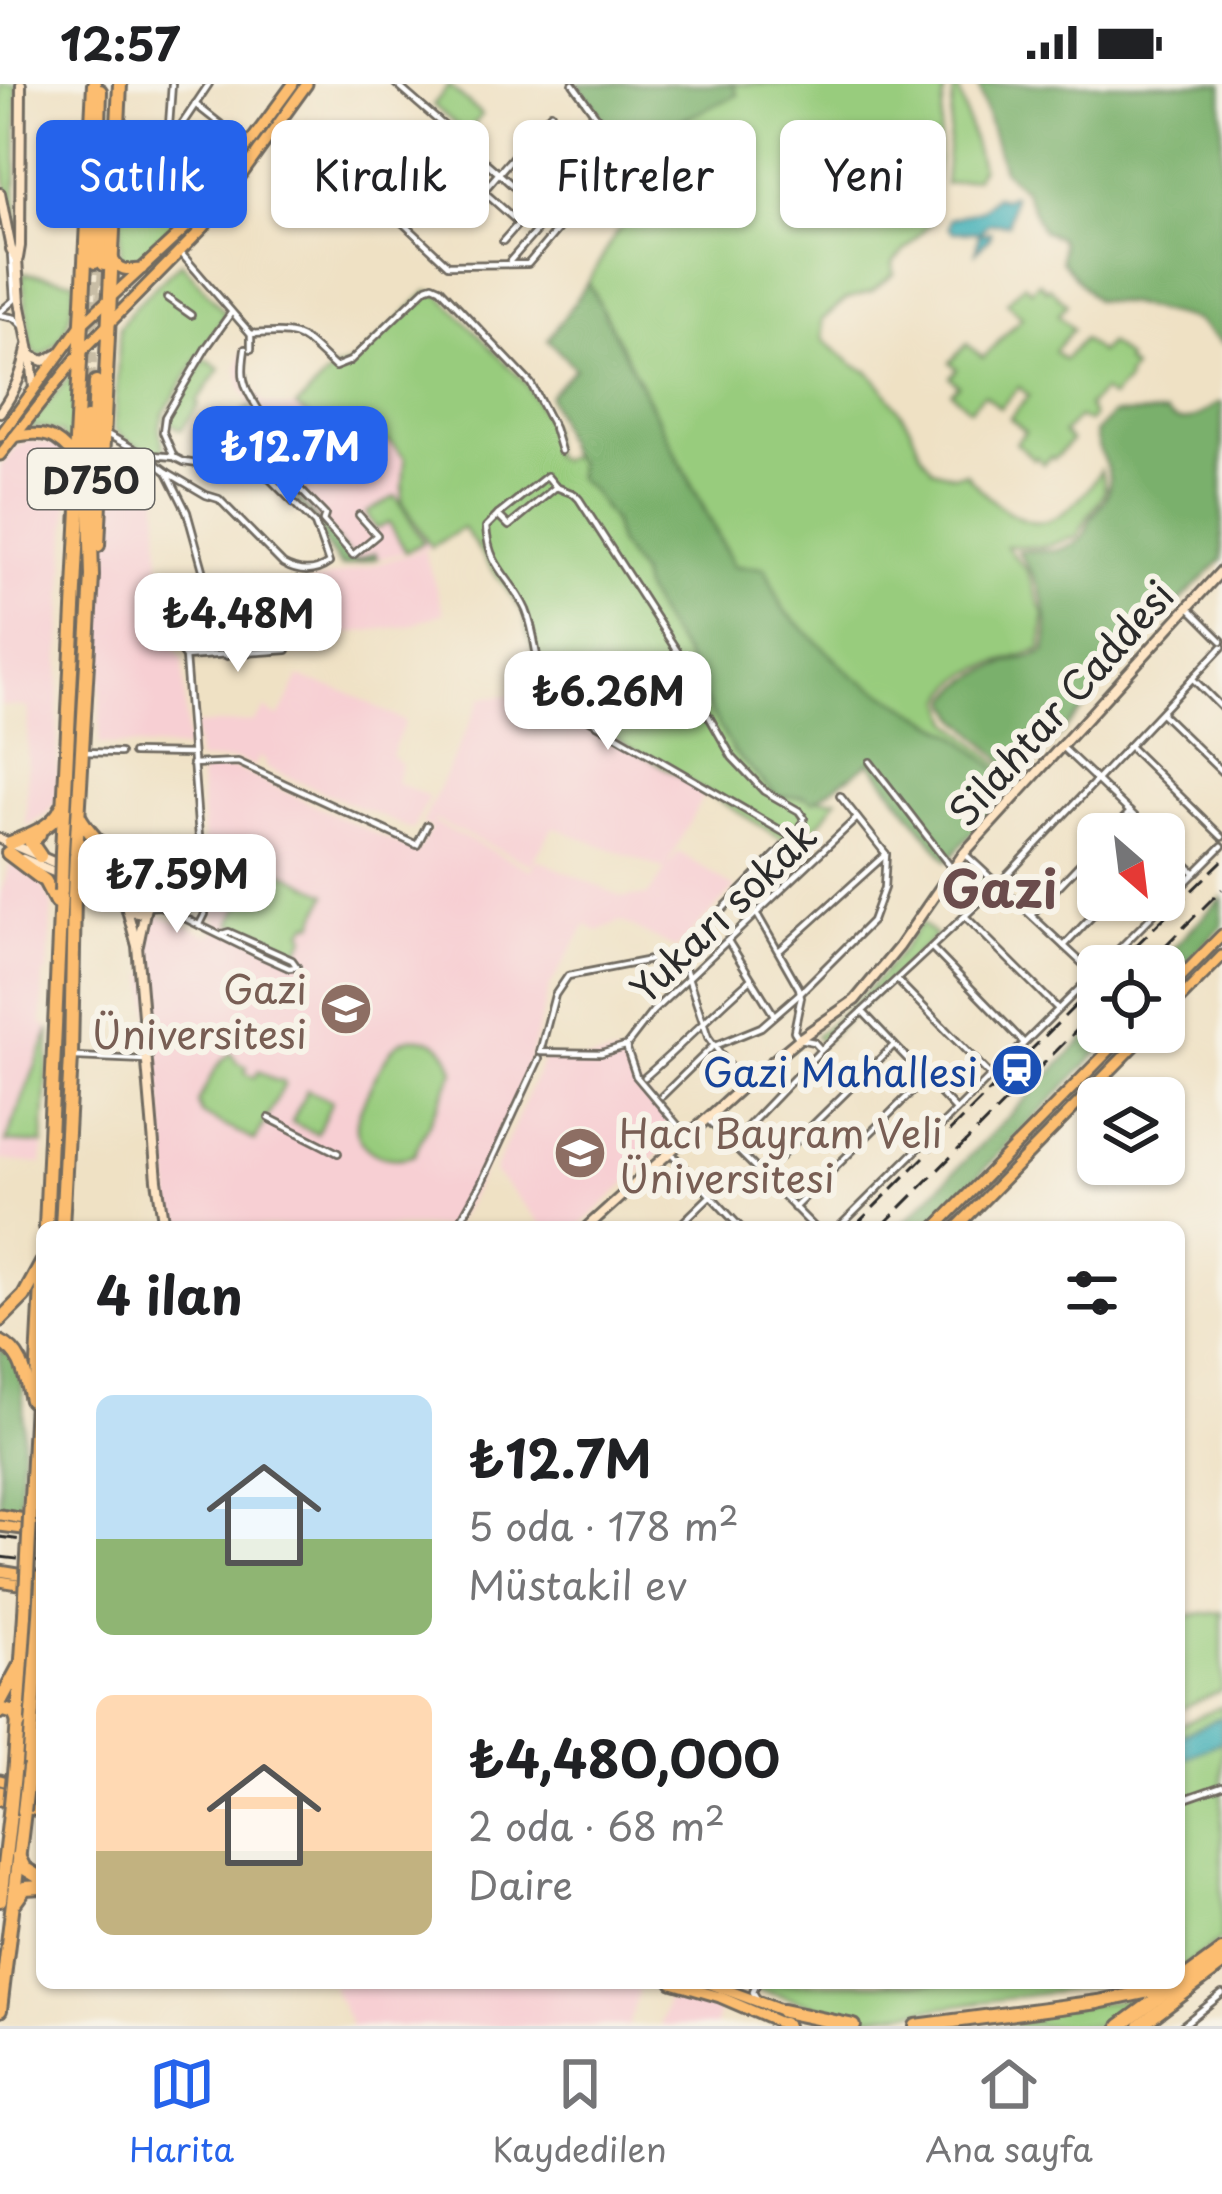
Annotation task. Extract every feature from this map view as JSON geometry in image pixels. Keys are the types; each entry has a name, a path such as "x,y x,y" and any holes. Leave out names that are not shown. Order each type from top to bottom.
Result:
{"highway":[{"path":"67,849 79,816 110,324 111,297 102,264 97,84"},
{"path":"62,1221 71,1057 65,800 79,544 74,523 81,325 102,264 117,84"},
{"path":"80,368 94,359 108,367"},
{"name":"D750","path":"79,544 80,488 93,382 92,576"},
{"path":"61,917 50,886 4,846 48,824 59,815 65,800"},
{"path":"79,816 110,857 119,878 134,892"},
{"path":"41,862 31,843 36,835 58,834 67,849"},
{"path":"67,849 87,850 101,857 106,871 97,881"},
{"path":"46,1221 61,917 68,894"},
{"path":"0,1320 24,1296 36,1273"},
{"path":"0,1342 21,1362 35,1418"},
{"path":"0,2010 10,1823 35,1697 32,1480 36,1399"},
{"path":"19,1726 32,1615"},
{"path":"0,1702 24,1655"},
{"path":"0,1712 14,1713 25,1762"},
{"path":"25,1762 36,1749"},
{"path":"0,1795 36,1805"},
{"path":"10,1823 17,1856 36,1878"},
{"path":"3,1898 17,1856"},
{"path":"3,1898 36,1885"},
{"path":"1185,1985 1222,1951"},
{"path":"1185,1987 1222,1964"},
{"path":"916,2026 1178,1991"},
{"path":"1120,2026 1178,1991"},
{"path":"1140,2026 1178,1991"},
{"path":"1155,2026 1178,1991"},
{"path":"785,2022 854,2026"}],"main road":[{"path":"21,84 17,260 34,390 43,400"},
{"path":"0,436 81,325 191,223 293,84"},
{"path":"0,455 81,352 204,226 307,84"},
{"path":"0,194 17,260"},
{"path":"102,264 142,269"},
{"path":"0,412 15,391 28,342"},
{"path":"31,356 44,361 62,353"},
{"path":"14,437 54,437 75,458"},
{"name":"Silahtar Caddesi","path":"598,1221 743,1086 855,1000 964,853 1222,570"},
{"path":"4,846 119,899 127,910 137,946 163,1221"},
{"path":"41,862 134,892 145,900 137,946"},
{"path":"127,910 137,913 146,907"},
{"path":"1185,973 1222,935"},
{"path":"1185,994 1222,956"},
{"path":"942,1221 1106,1053"},
{"path":"963,1221 1127,1053"},
{"path":"0,1515 36,1526"},
{"path":"0,1526 36,1527"},
{"path":"0,1571 36,1582"},
{"path":"0,1581 36,1583"},
{"path":"0,1780 36,1789"},
{"path":"693,1989 785,2022 818,2026"},
{"path":"728,1989 760,2002 785,2022"}],"street":[{"path":"170,120 172,84"},
{"path":"184,120 209,84"},
{"path":"396,84 513,187"},
{"path":"573,84 599,120"},
{"path":"195,104 249,146"},
{"path":"489,184 551,113"},
{"path":"489,196 513,218"},
{"path":"408,228 448,266 528,264 558,228"},
{"path":"503,242 515,228"},
{"path":"508,262 538,228"},
{"path":"0,314 14,300 11,249"},
{"path":"180,252 251,334 291,332 335,367 350,361 427,287 440,288 531,383 561,452"},
{"path":"167,298 191,316"},
{"path":"0,314 23,326"},
{"path":"174,457 163,432 165,417 231,314"},
{"path":"251,334 244,359 244,386 264,419 258,436 290,479 325,514 323,521 353,555 376,535 359,515"},
{"path":"105,433 219,499 283,565 308,572 329,562 315,524 250,459 212,466 143,454"},
{"path":"167,472 187,512 227,656"},
{"path":"743,1086 712,1047 680,952 792,837 804,822 802,814 774,799 732,757 681,657 574,494 556,487 547,476 498,514 486,527 489,550 526,610 539,669 550,692 571,709 792,837"},
{"path":"498,514 509,526 556,487"},
{"path":"731,1144 821,1050 998,885 1222,644 1186,606"},
{"path":"172,641 185,657 205,914 200,924"},
{"path":"185,657 287,650"},
{"path":"1191,678 1222,708"},
{"path":"1160,712 1222,772"},
{"path":"1061,746 1130,812"},
{"path":"1129,746 1222,837"},
{"path":"82,752 120,753"},
{"path":"133,753 192,754"},
{"path":"193,764 238,762 417,845 427,825"},
{"path":"870,762 953,870"},
{"path":"255,771 260,763"},
{"path":"662,1096 712,1047 760,1027 872,920 884,888 886,854 840,796"},
{"name":"Yukarı sokak","path":"656,959 568,976 558,986 540,1052 602,1053 626,1046 653,1011 857,818"},
{"path":"1123,945 1222,846"},
{"path":"964,853 1077,955"},
{"path":"779,950 886,854"},
{"path":"1185,864 1195,873"},
{"path":"1030,916 1077,867"},
{"path":"134,892 150,883 200,872"},
{"path":"146,907 160,906 222,934 225,940 289,968 298,967 229,932 222,934"},
{"path":"756,914 800,993 794,1031 821,1050"},
{"path":"966,917 1058,1009"},
{"path":"1064,946 1087,921"},
{"path":"728,941 774,1015"},
{"path":"932,948 1024,1043"},
{"path":"645,1077 751,979"},
{"path":"898,981 991,1076"},
{"path":"845,1221 1077,990"},
{"path":"863,1012 956,1110"},
{"path":"761,1176 894,1045"},
{"path":"626,1046 636,1076 688,1136"},
{"path":"71,1057 146,1060"},
{"path":"460,1221 539,1058"},
{"path":"794,1208 926,1078"},
{"path":"269,1118 338,1153"},
{"path":"707,1119 808,1221"},
{"path":"670,1152 735,1221"},
{"path":"684,1221 711,1195"},
{"path":"1185,1799 1222,1786"},
{"path":"754,1989 760,2002"},
{"path":"1182,2026 1222,1994"}],"shaded area":[{"path":"244,347 252,351 246,363 248,385 264,403 296,407 339,436 390,442 405,459 402,501 431,547 342,567 325,545 318,523 240,446 243,411 249,401 237,368"},
{"path":"26,440 59,445 71,458 57,801 26,827 28,707 0,706 0,467"},
{"path":"158,470 161,612 164,634 183,659 187,749 99,744 107,471"},
{"path":"424,550 444,613 409,626 262,643 254,599"},
{"path":"299,677 352,694 405,722 391,755 401,764 396,782 429,797 413,830 264,767 266,761 259,757 254,767 238,760 197,761 194,725 254,722 265,709 279,718"},
{"name":"Gazi Üniversitesi","path":"542,693 705,792 666,868 679,852 735,888 676,949 621,921 598,931 586,925 550,986 519,1096 455,1221 176,1221 145,974 149,968 145,966 154,913 211,936 218,927 205,861 202,771 234,768 417,853 431,828 422,824 482,697","holes":["433,822 531,865 553,827 666,870 647,896 622,897 537,859 531,870"]},
{"path":"11,861 40,880 52,904 48,971 43,975 42,1024 50,1029 42,1164 0,1160 0,894"},
{"name":"Hacı Bayram Veli Üniversitesi","path":"615,1055 679,1135 586,1221 539,1221 494,1172 544,1057 583,1061"},
{"path":"334,1989 639,1989 629,2026 351,2026"},
{"path":"679,1994 719,2007 716,2026 659,2026 667,2000 677,2002"}],"green space":[{"path":"0,84 17,84 16,244 0,139"},
{"path":"577,84 733,84 737,95 682,120 603,120"},
{"path":"733,84 945,84 942,120 780,120 780,228 926,228 893,263 894,274 871,292 846,299 822,320 823,340 869,372 884,389 932,469 966,473 1007,511 1036,522 1064,512 1100,470 1104,492 1077,537 1042,547 1006,546 1027,571 1044,615 1042,649 974,672 945,701 952,722 1018,781 1015,785 956,735 853,676 784,610 765,569 734,566 588,282 621,228 756,228 756,120 687,120 689,113 737,95"},
{"path":"978,84 1222,84 1222,344 1195,320 1095,300 1061,261 1058,237 1042,231 1024,190 1003,170"},
{"path":"954,85 981,167 975,178 946,184"},
{"path":"449,86 482,115 478,120 451,120 433,105"},
{"path":"121,228 171,228 131,267 120,255"},
{"path":"181,262 226,314 163,414 159,428 165,454 131,443 114,429 120,326"},
{"path":"22,273 75,281 62,335 39,357 31,347"},
{"path":"588,282 733,566 765,568 784,610 853,676 956,735 1015,785 947,861 870,762 814,801 803,796 778,797 733,751 685,655 618,543 612,520 577,478 577,462 569,455 549,396 575,368 548,340"},
{"path":"1039,282 1067,304 1058,315 1073,329 1054,351 1064,360 1083,339 1099,353 1109,343 1133,369 1111,398 1102,391 1088,406 1093,417 1089,422 1078,417 1063,433 1071,441 1044,464 1016,443 1025,432 1010,418 1029,396 1019,387 1000,408 984,394 970,409 951,392 958,385 950,377 957,369 950,362 967,344 983,358 1022,317 1007,302 1024,284 1031,290"},
{"path":"428,291 439,294 527,385 550,428 551,455 560,461 569,455 577,462 577,478 612,520 618,543 685,655 733,751 777,797 837,799 794,846 542,693 523,612 463,528 431,547 402,501 405,458 390,442 339,436 296,407 333,370 355,363"},
{"path":"205,359 220,369 181,430 167,420"},
{"path":"79,365 75,444 65,441 62,433 38,427 25,430"},
{"path":"1222,403 1222,560 1021,778 959,718 950,701 979,675 1046,651 1043,598 1018,551 1061,549 1084,536 1109,485 1095,433 1113,414 1166,413 1186,420"},
{"path":"251,405 260,447 276,473 355,561 375,553 377,558 342,567 325,545 318,523 240,446 243,411"},
{"path":"396,496 423,542 406,552 389,523 376,529 366,513"},
{"path":"963,861 990,883 969,907 944,887"},
{"path":"262,862 327,894 314,924 303,930 306,937 297,952 231,923"},
{"path":"195,878 201,909 193,913 152,894 152,887"},
{"path":"1222,898 1222,926 1185,964 1185,945 1176,945"},
{"path":"921,923 936,936 822,1043 815,1036 873,984"},
{"path":"50,1029 43,1144 6,1142"},
{"path":"410,1038 440,1045 454,1071 414,1155 382,1156 359,1138 358,1116 390,1053"},
{"path":"1077,1046 1077,1053 1098,1053 934,1221 906,1221"},
{"path":"231,1053 254,1078 259,1071 283,1081 255,1141 202,1114 198,1103 215,1069"},
{"path":"307,1090 332,1101 317,1134 292,1122"},
{"path":"0,1349 15,1360 23,1389 19,1511 0,1508"},
{"path":"1222,1612 1222,1690 1185,1707 1185,1616"},
{"path":"1222,1706 1222,1939 1185,1966 1185,1723"},
{"path":"755,1989 1074,1989 862,2018"},
{"path":"1152,1995 1109,2026 1022,2026 998,2018"}],"water":[{"path":"1010,195 1008,224 989,223 981,231 990,232 990,237 976,252 979,232 948,228 949,219 982,209 995,196 1005,199"},
{"path":"1222,1717 1222,1741 1185,1758 1185,1733"}],"tunnel":[{"path":"90,382 95,262"},
{"path":"100,339 104,264"}],"railway":[{"path":"1136,945 1222,861"},
{"path":"1166,945 1222,889"},
{"path":"860,1221 1077,1004"},
{"path":"887,1221 1077,1030"},
{"path":"0,1537 36,1542"},
{"path":"0,1557 36,1561"}],"place":[{"name":"Gazi Üniversitesi","path":"346,1009"},
{"name":"Gazi Mahallesi","path":"1017,1070"},
{"name":"Hacı Bayram Veli Üniversitesi","path":"580,1153"}],"district":[{"name":"Gazi","path":"999,886"}]}
